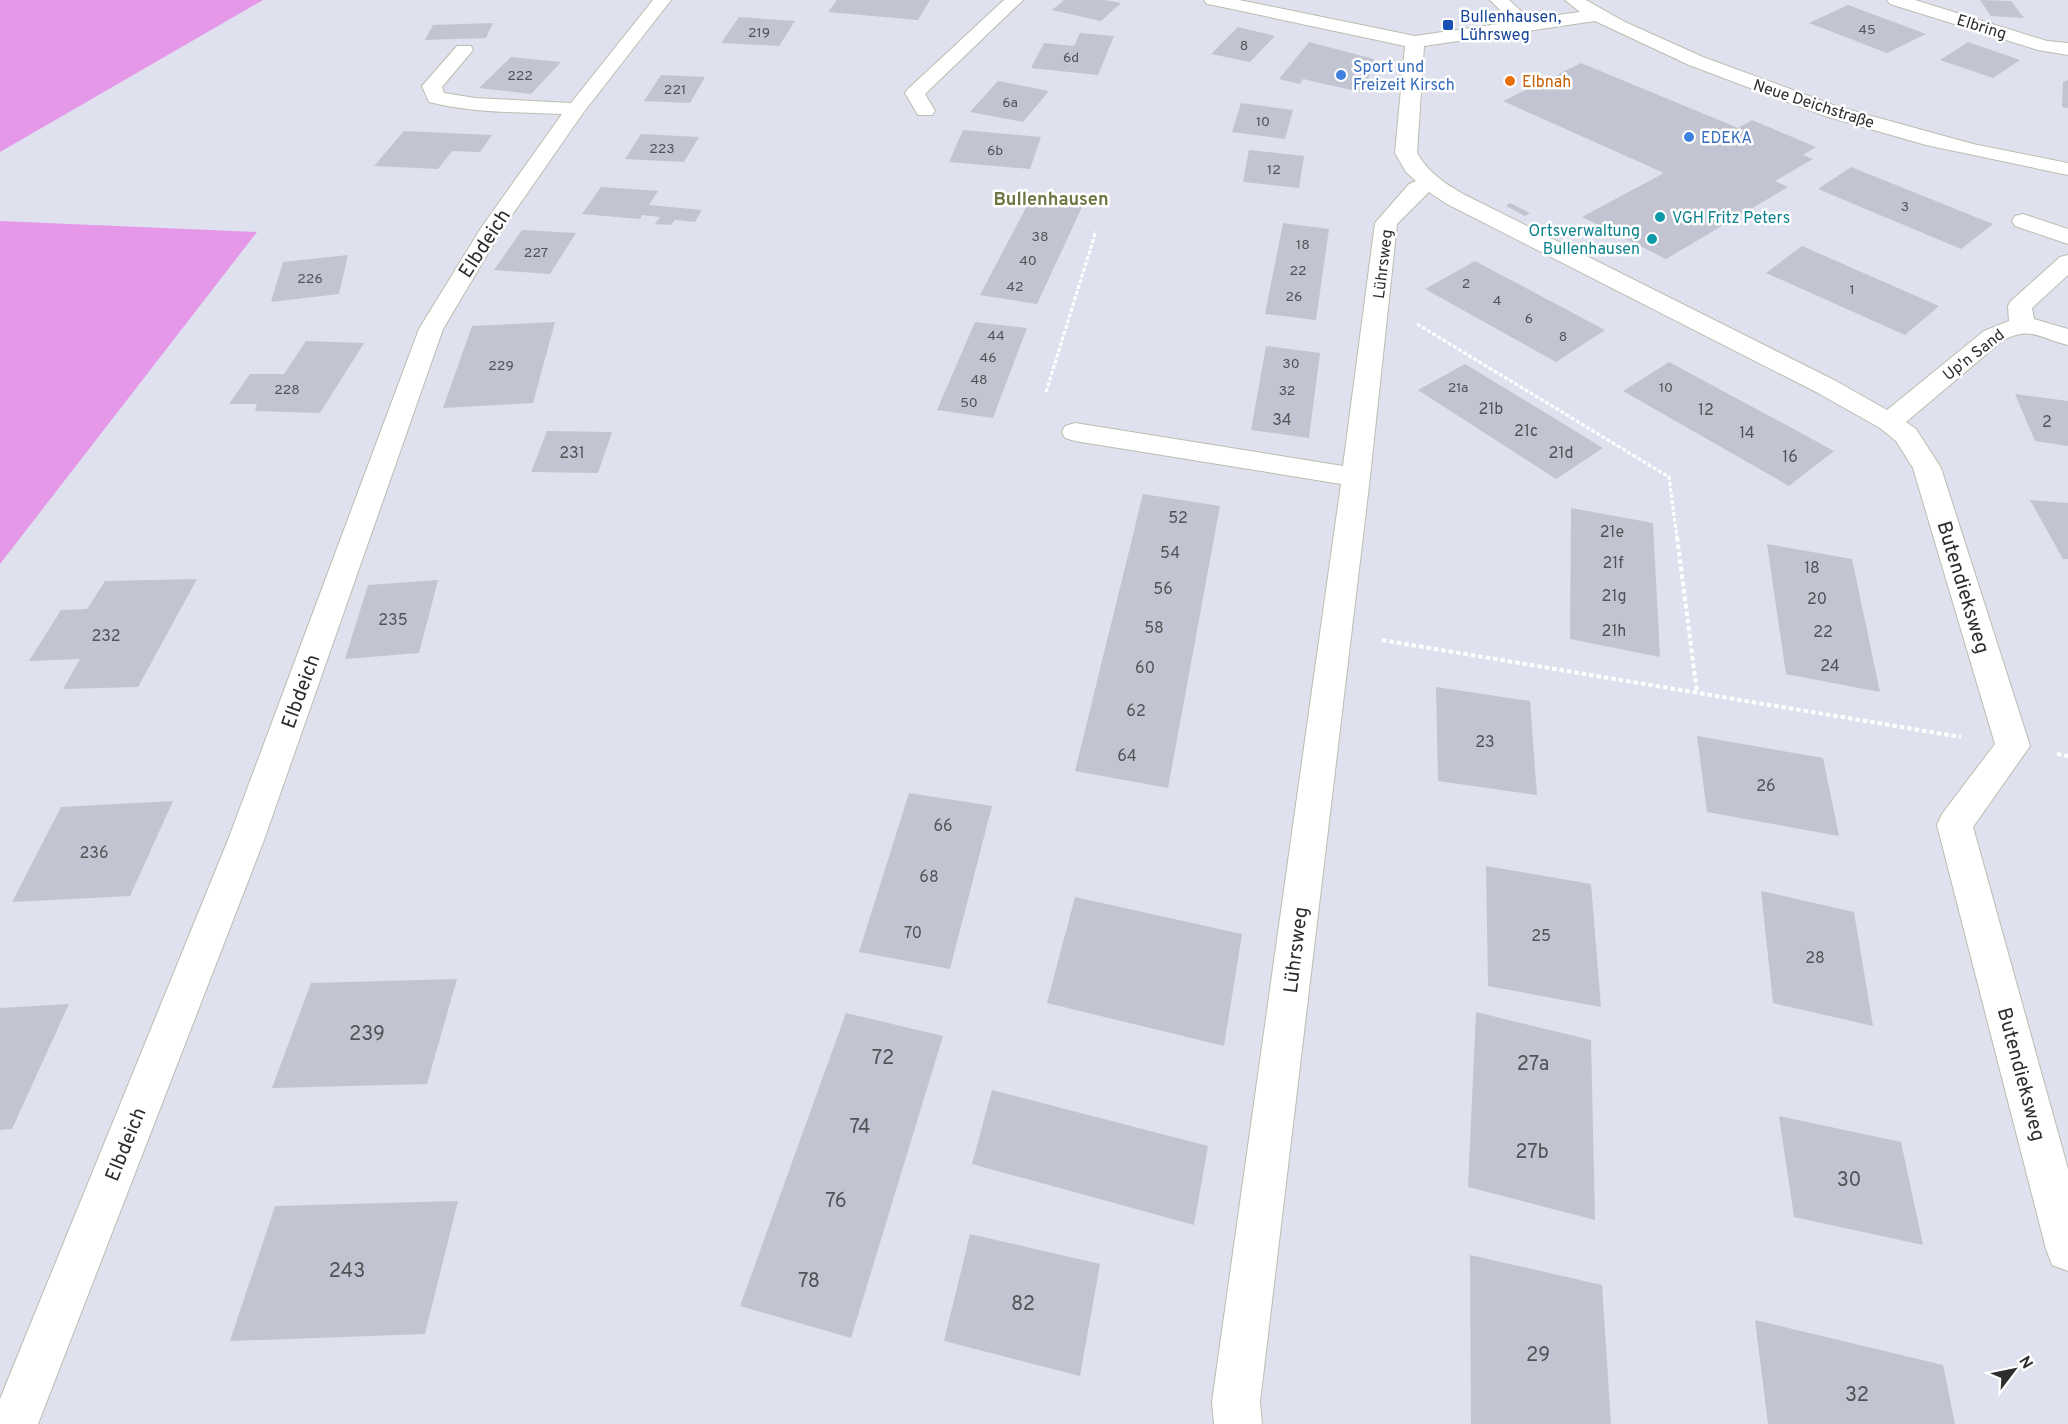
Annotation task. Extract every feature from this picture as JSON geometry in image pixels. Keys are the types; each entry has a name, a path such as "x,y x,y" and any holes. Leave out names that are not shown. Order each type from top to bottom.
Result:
{"street":[{"name":"Elbdeich","path":"14,1424 246,840 431,329 492,228 576,109 663,0"},
{"path":"925,111 915,93 1014,0"},
{"path":"1213,0 1415,42 1596,15"},
{"path":"1499,0 1526,26"},
{"name":"Neue Deichstraße","path":"1574,0 1596,15 1651,42 1724,73 1824,109 1953,144 2068,169"},
{"name":"Elbring","path":"1896,0 2045,46 2068,50"},
{"path":"1415,42 1406,153 1414,167 1430,183"},
{"path":"464,50 432,86 436,98 475,104 576,109"},
{"name":"Lührsweg","path":"1238,1424 1236,1402 1356,477 1386,223 1417,189 1430,183"},
{"name":"Butendieksweg","path":"1430,183 1490,219 1827,387 1889,422 1906,435 1927,468 2013,746 1955,825 2068,1249"},
{"path":"2023,221 2068,237"},
{"path":"2022,325 2020,306 2068,262"},
{"name":"Up'n Sand","path":"1889,422 2007,327 2022,325 2046,328 2068,338"},
{"path":"1075,432 1356,477"}],"path":[{"path":"1046,392 1096,231"},
{"path":"1377,300 1669,477 1697,693"},
{"path":"1336,632 2013,746"}],"shaded area":[{"path":"0,0 263,0 0,152"},
{"path":"0,221 257,232 0,564"}],"building":[{"path":"837,0 930,0 918,20 828,12"},
{"path":"1064,0 1105,0 1121,3 1101,21 1052,10"},
{"path":"1980,0 2011,1 2024,18 1991,16"},
{"path":"1848,5 1926,34 1887,53 1809,23"},
{"path":"739,17 795,21 779,46 721,43"},
{"path":"493,23 486,38 425,40 433,25"},
{"path":"1238,27 1275,36 1250,62 1211,54"},
{"path":"1080,33 1114,36 1098,75 1031,68 1044,43 1074,46"},
{"path":"1309,42 1374,59 1364,93 1303,79 1300,84 1279,79"},
{"path":"1968,42 2020,60 1993,78 1940,60"},
{"path":"511,57 561,62 531,94 479,88"},
{"name":"EDEKA","path":"1581,63 1738,128 1752,120 1816,147 1803,155 1813,159 1775,181 1788,187 1666,259 1582,217 1664,173 1503,101"},
{"path":"661,75 705,77 690,103 644,101"},
{"path":"2068,80 2068,108 2062,107 2063,82"},
{"path":"998,81 1049,91 1023,122 970,112"},
{"path":"1241,103 1293,110 1285,139 1232,132"},
{"path":"963,130 1041,137 1030,169 949,162"},
{"path":"404,131 492,135 480,152 452,151 438,169 374,166"},
{"path":"641,134 699,137 684,162 625,159"},
{"path":"1249,150 1304,156 1299,188 1243,182"},
{"path":"1851,167 1993,224 1961,249 1818,189"},
{"path":"601,187 658,191 649,205 702,210 695,222 675,220 671,225 655,224 660,217 642,215 640,219 582,214"},
{"path":"1031,198 1083,205 1037,304 980,295"},
{"path":"1510,203 1530,213 1525,216 1506,206"},
{"path":"1283,223 1329,229 1316,320 1265,314"},
{"path":"522,230 576,233 550,274 494,270"},
{"path":"1802,246 1939,306 1905,335 1766,273"},
{"path":"348,255 339,294 271,302 283,262"},
{"path":"1475,261 1605,330 1556,362 1425,289"},
{"path":"555,322 533,403 443,408 472,326"},
{"path":"975,322 1027,328 993,418 937,410"},
{"path":"306,341 364,343 320,413 255,411 257,404 229,404 250,374 284,374"},
{"path":"1266,346 1320,353 1309,438 1251,430"},
{"path":"1669,362 1834,451 1789,486 1623,391"},
{"path":"1465,364 1603,448 1556,479 1418,390"},
{"path":"2015,394 2068,401 2068,446 2035,441"},
{"path":"547,431 612,432 598,473 531,472"},
{"path":"1143,494 1220,506 1168,788 1075,771"},
{"path":"2030,500 2068,503 2068,559 2063,559"},
{"path":"1571,508 1653,523 1660,657 1570,639"},
{"path":"1767,544 1852,559 1880,692 1786,674"},
{"path":"197,579 138,687 63,689 80,659 29,661 61,610 87,609 105,581"},
{"path":"438,580 419,653 345,659 368,585"},
{"path":"1436,687 1530,701 1537,795 1438,781"},
{"path":"1697,736 1823,758 1839,836 1707,812"},
{"path":"909,793 992,806 950,969 859,952"},
{"path":"173,801 130,896 12,902 61,807"},
{"path":"1486,866 1591,884 1601,1007 1488,986"},
{"path":"1761,891 1854,912 1873,1026 1773,1003"},
{"path":"1075,897 1242,934 1224,1046 1047,1003"},
{"path":"457,979 427,1084 272,1088 311,983"},
{"path":"69,1004 12,1129 0,1130 0,1008"},
{"path":"1476,1012 1591,1040 1595,1220 1468,1187"},
{"path":"846,1013 943,1036 851,1338 740,1306"},
{"path":"992,1090 1208,1146 1194,1225 972,1164"},
{"path":"1779,1116 1901,1142 1923,1245 1794,1217"},
{"path":"458,1201 425,1334 230,1341 275,1206"},
{"path":"970,1234 1100,1264 1080,1376 944,1341"},
{"path":"1470,1255 1602,1285 1611,1424 1471,1424"},
{"path":"1755,1320 1943,1365 1955,1424 1768,1424"}],"place":[{"name":"Bullenhausen, Lührsweg","path":"1448,25"},
{"name":"Sport und Freizeit Kirsch","path":"1341,75"},
{"name":"Elbnah","path":"1510,81"},
{"name":"EDEKA","path":"1689,137"},
{"name":"VGH Fritz Peters","path":"1660,217"},
{"name":"Ortsverwaltung Bullenhausen","path":"1652,239"}],"district":[{"name":"Bullenhausen","path":"1051,199"}]}
